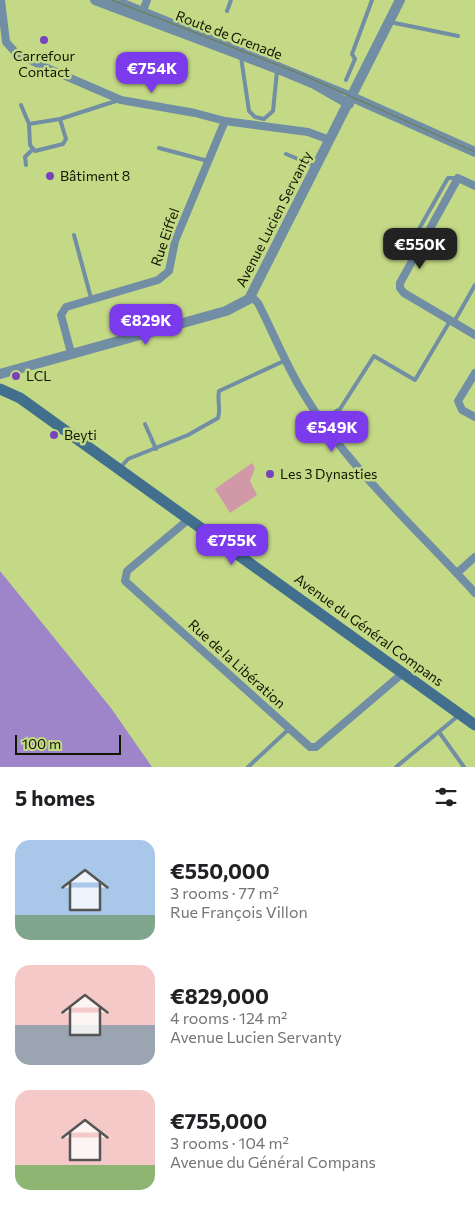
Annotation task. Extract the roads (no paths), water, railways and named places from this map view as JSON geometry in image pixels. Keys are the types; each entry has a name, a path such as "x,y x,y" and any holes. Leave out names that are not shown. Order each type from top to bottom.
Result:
{"main road":[{"name":"Avenue du Général Compans","path":"0,389 20,398 475,725"}],"street":[{"path":"1,0 6,42 16,53 40,66 121,100 195,113 225,121 308,132 330,140"},
{"name":"Route de Grenade","path":"95,0 143,12 314,84 475,148"},
{"path":"143,12 147,0"},
{"name":"Avenue Lucien Servanty","path":"0,374 226,311 240,305 251,296 352,99 400,0"},
{"name":"Route de Grenade","path":"352,99 475,152"},
{"name":"Rue Eiffel","path":"71,353 62,320 63,310 70,304 158,280 169,271 175,241 225,121"},
{"path":"475,186 458,178 400,283 400,288 404,293 475,334"},
{"path":"251,296 258,303 302,391 322,420 378,490 475,593"},
{"path":"475,373 458,401 462,410 475,417"},
{"name":"Rue de la Libération","path":"189,519 128,571 125,581 310,747 316,747 403,673"},
{"path":"457,573 475,557"}],"lane":[{"path":"112,0 352,99"},
{"path":"121,0 143,12"},
{"path":"227,11 231,0"},
{"path":"346,80 355,59 352,54 372,0"},
{"path":"390,22 458,36"},
{"path":"242,54 249,111 255,117 264,119 273,111 275,76 278,69"},
{"path":"29,124 60,119 121,100"},
{"path":"21,105 29,124 30,145 35,151 63,144 66,139 60,119"},
{"path":"26,165 25,157 33,148"},
{"path":"159,148 208,161"},
{"path":"286,154 317,166"},
{"path":"74,235 91,298"},
{"path":"322,420 340,409 374,356 415,380 475,285"},
{"path":"119,469 128,459 156,449 218,418 220,412 217,400 218,391 286,360"},
{"path":"145,424 156,449"},
{"path":"396,767 460,715"},
{"path":"248,767 290,728"},
{"path":"439,732 464,767"}],"tram line":[{"path":"112,0 303,75 475,152"}],"place":[{"name":"Carrefour Contact","path":"44,40"},
{"name":"Bâtiment 8","path":"50,176"},
{"name":"LCL","path":"16,376"},
{"name":"Beyti","path":"54,435"},
{"name":"Les 3 Dynasties","path":"270,474"}]}
